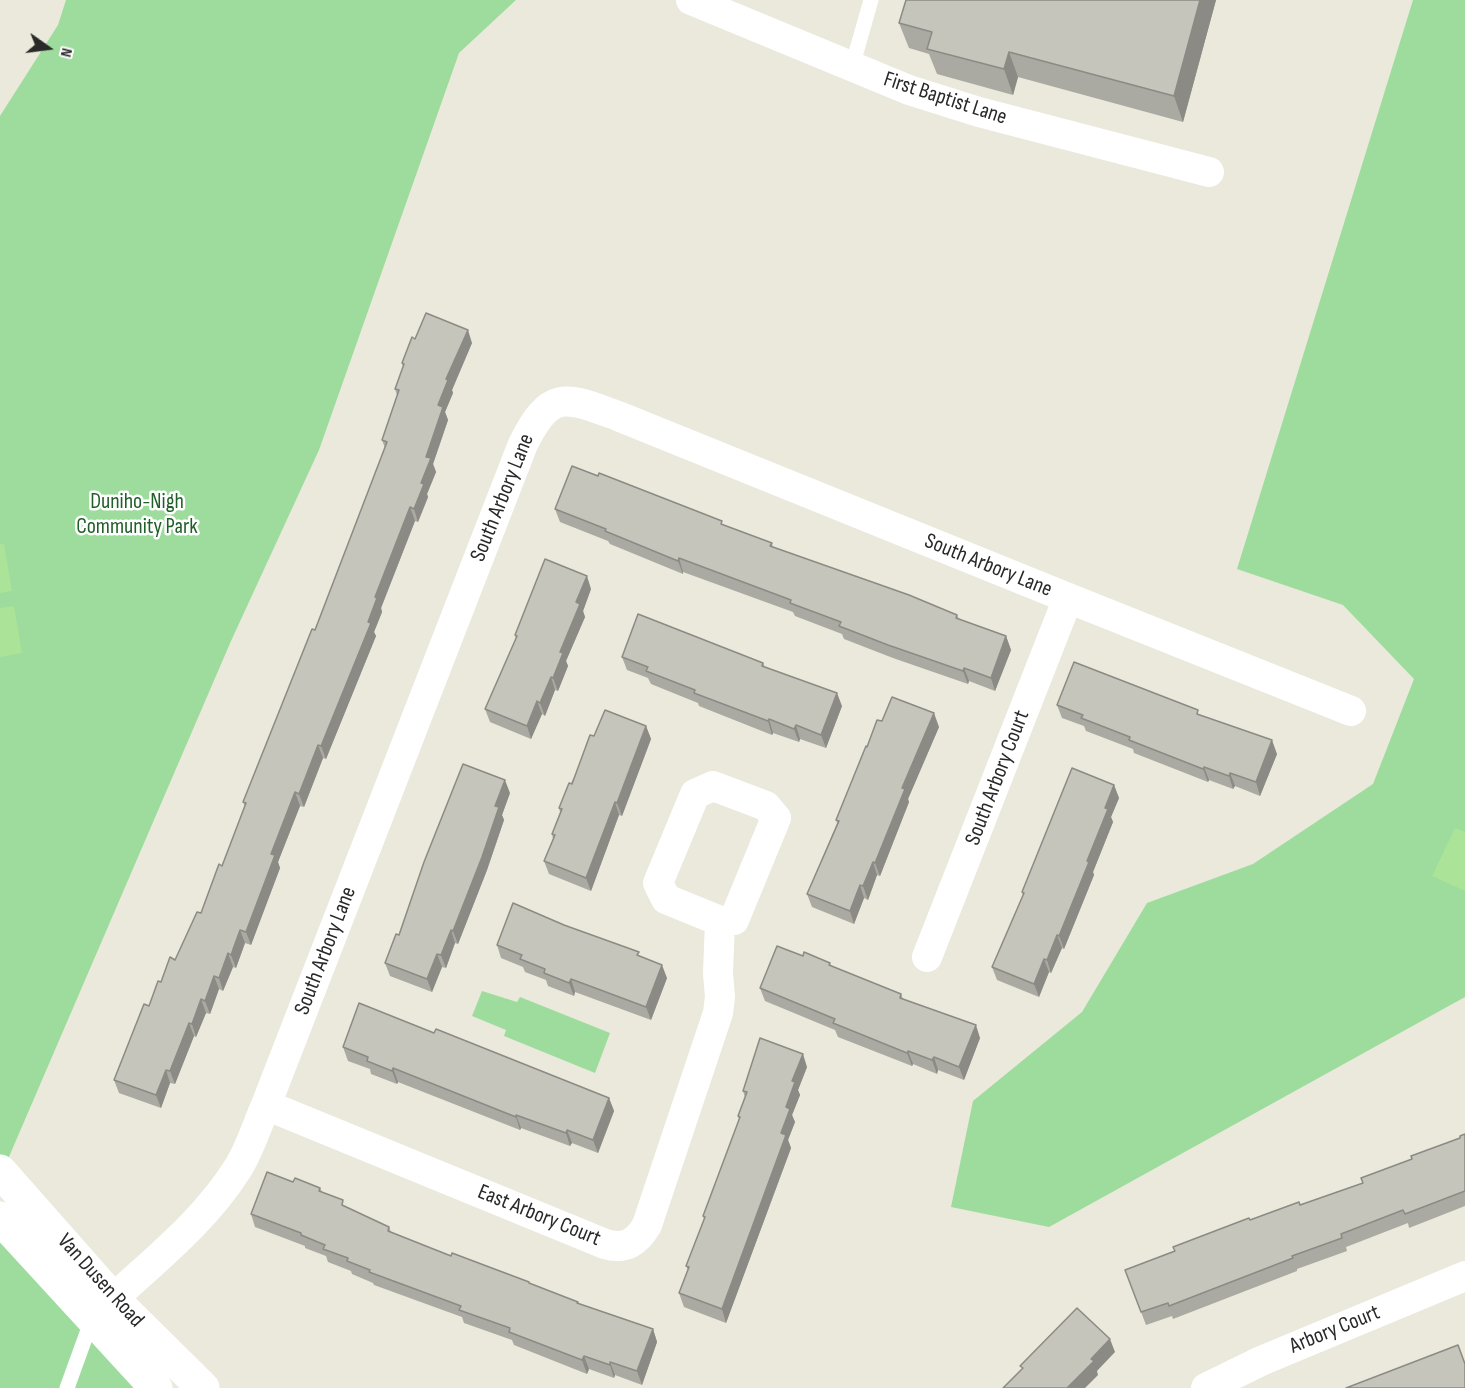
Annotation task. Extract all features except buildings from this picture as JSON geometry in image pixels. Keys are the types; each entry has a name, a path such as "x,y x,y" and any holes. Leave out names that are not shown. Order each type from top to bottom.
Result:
{"main road":[{"name":"Van Dusen Road","path":"0,1171 102,1309 156,1388"},
{"name":"Van Dusen Road","path":"0,1218 102,1309 202,1388"}],"street":[{"name":"First Baptist Lane","path":"691,0 909,90 980,112 1209,172"},
{"name":"South Arbory Lane","path":"102,1309 197,1222 240,1165 266,1105 523,444 532,425 552,406 562,401 572,400 618,416 1351,711"},
{"name":"South Arbory Court","path":"927,957 1068,598"},
{"path":"713,786 766,806 776,818 734,920 720,921 666,899 658,884 695,794 713,786"},
{"name":"East Arbory Court","path":"266,1105 605,1244 625,1246 634,1242 647,1225 718,1013 720,921"},
{"name":"Arbory Court","path":"1206,1388 1261,1361 1465,1276"}],"lane":[{"path":"852,67 871,0"},
{"path":"67,1388 102,1309"}],"green space":[{"name":"Duniho-Nigh Community Park","path":"66,0 516,0 459,53 319,450 231,641 2,1173 0,1171 0,116 58,25"},
{"path":"1413,0 1465,0 1465,997 1049,1227 951,1207 973,1101 1082,1012 1147,903 1253,864 1373,784 1414,679 1343,605 1237,569"},
{"path":"0,544 4,544 12,591 0,593"},
{"path":"14,606 22,653 0,657 0,608"},
{"path":"1455,828 1465,832 1465,891 1432,876"},
{"path":"482,991 517,1002 520,997 610,1033 595,1073 504,1036 506,1030 472,1016"},
{"path":"0,1219 156,1388 0,1388"}]}
